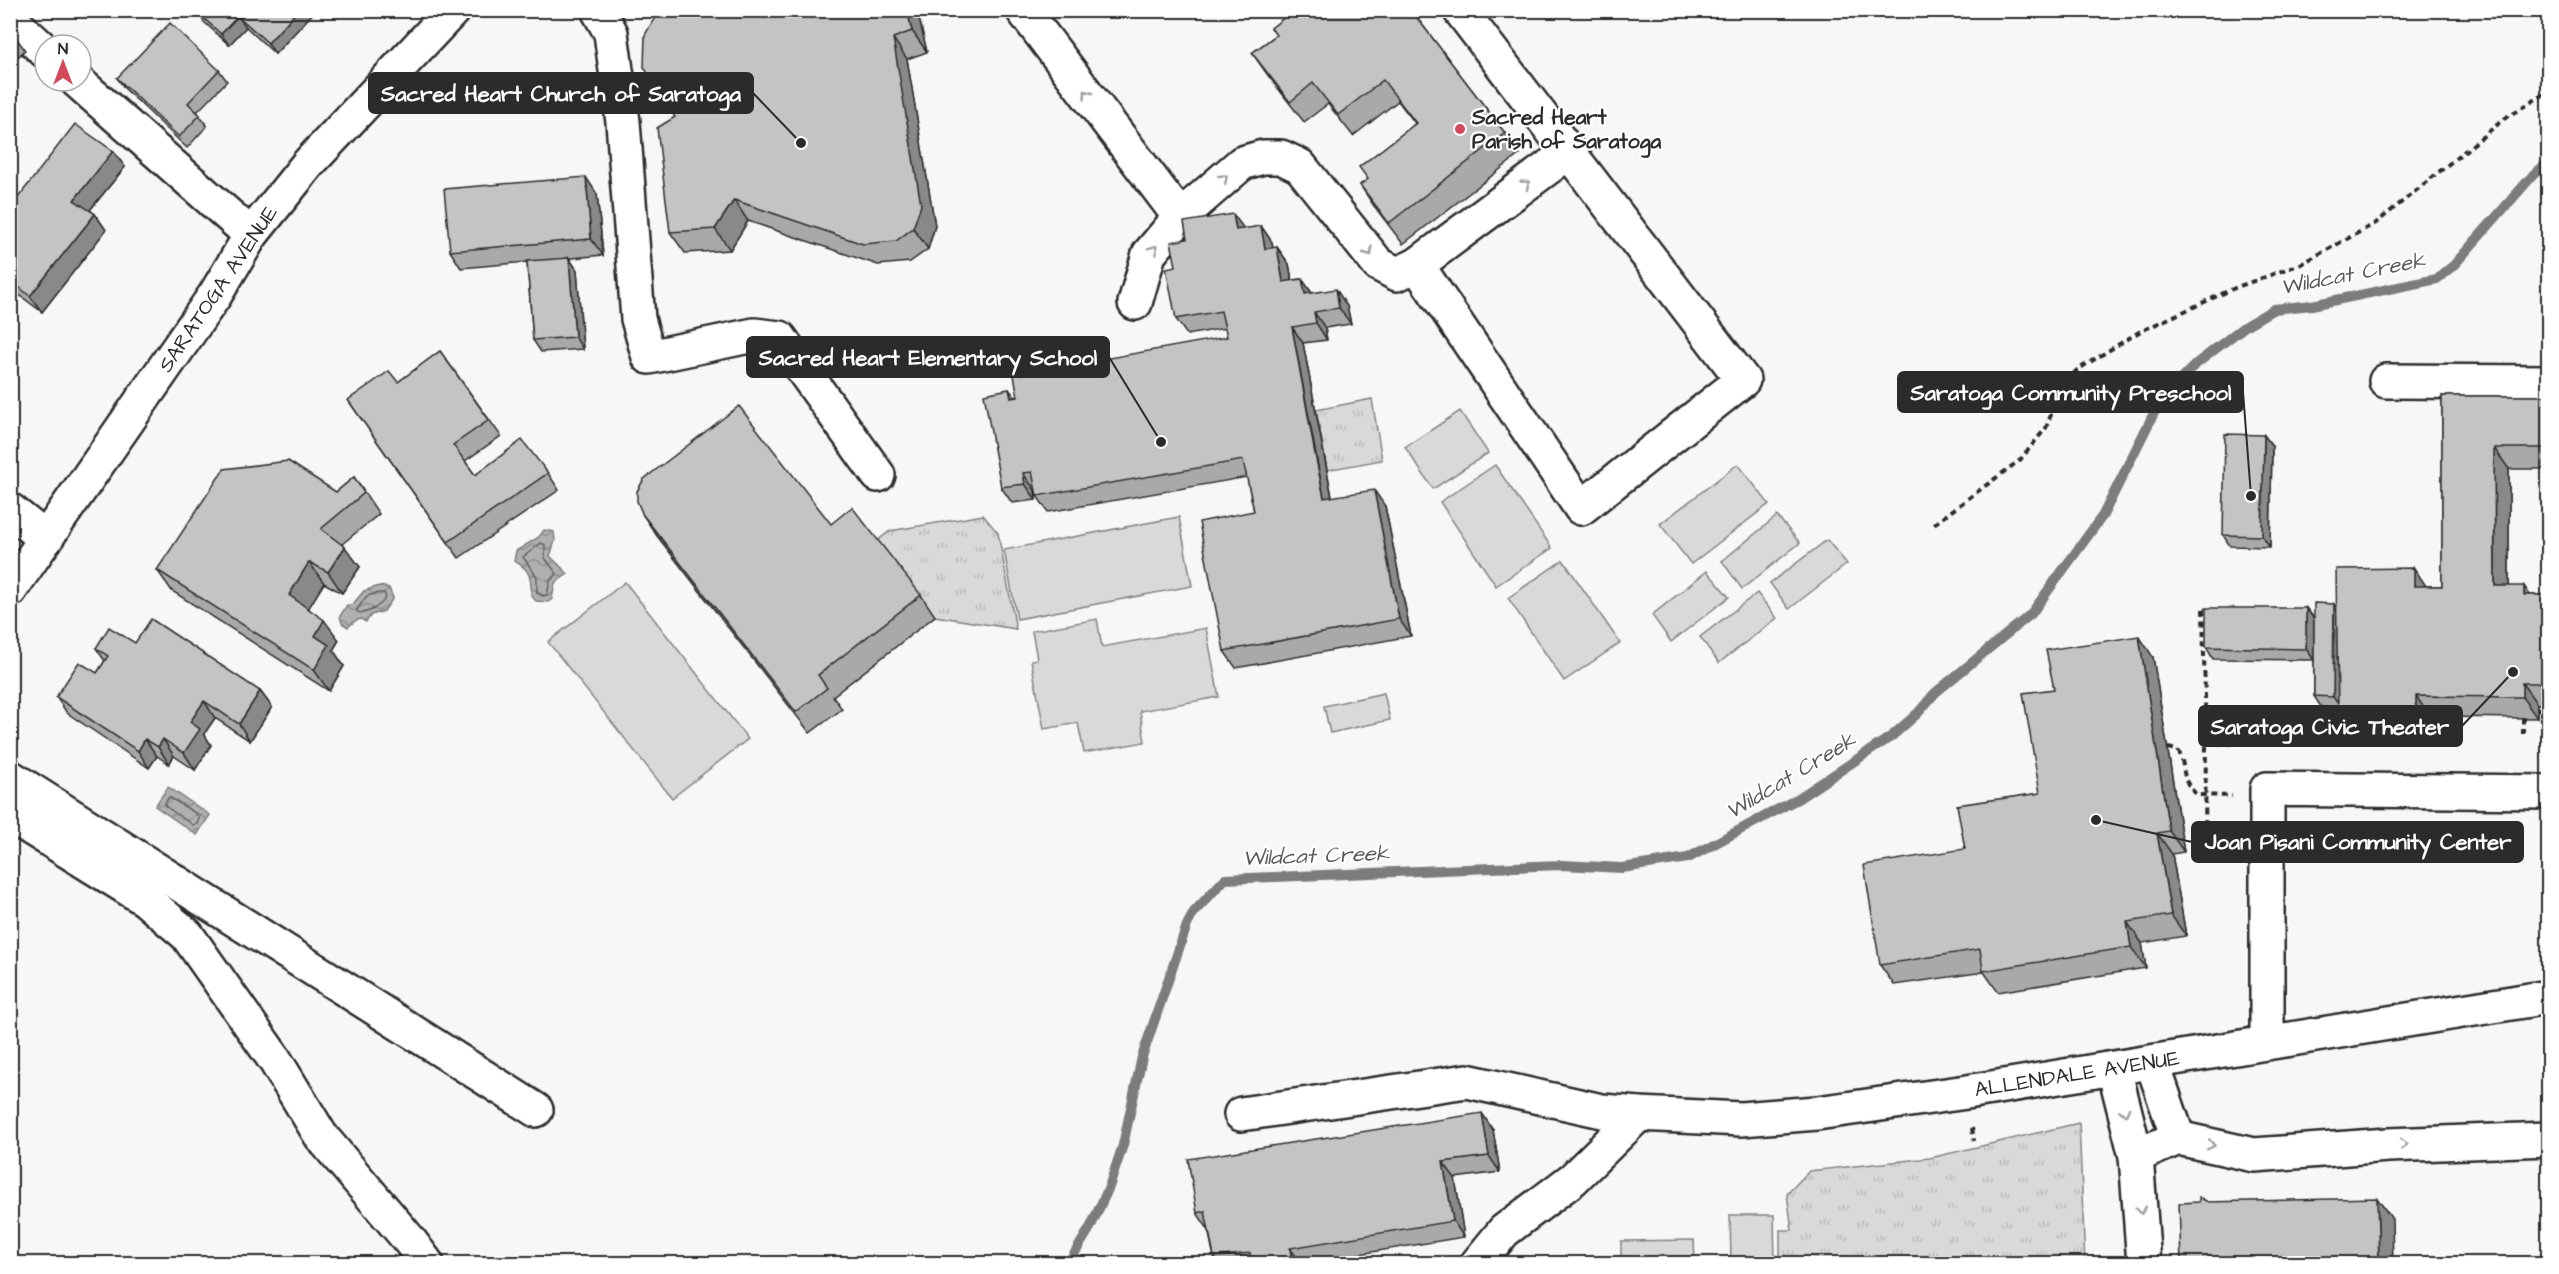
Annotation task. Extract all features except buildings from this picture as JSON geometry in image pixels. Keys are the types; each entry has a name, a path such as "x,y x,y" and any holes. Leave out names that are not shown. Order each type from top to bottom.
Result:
{"street":[{"name":"SARATOGA AVENUE","path":"10,590 215,295 251,235 308,164 453,10"},
{"path":"598,10 611,33 623,122 638,319 649,357 754,335 780,338 878,475"},
{"path":"1417,265 1581,508 1743,380 1460,10"},
{"path":"1025,14 1180,216"},
{"path":"10,19 33,40"},
{"path":"91,93 251,235"},
{"path":"1135,303 1149,254 1180,216 1242,163 1263,157 1281,157 1300,166 1378,264 1397,274 1417,265 1569,152"},
{"path":"2386,381 2548,382"},
{"path":"10,510 46,538"},
{"path":"10,777 536,1110"},
{"path":"2266,1042 2266,789 2548,792"},
{"path":"10,815 145,899 187,935 269,1051 321,1136 427,1263"},
{"name":"ALLENDALE AVENUE","path":"1241,1114 1467,1081 1602,1111 1741,1119 1817,1113 2114,1069 2548,997"},
{"path":"2152,1062 2178,1138"},
{"path":"2114,1069 2136,1156 2144,1263"},
{"path":"1477,1263 1504,1232 1573,1179 1640,1114"},
{"path":"2136,1156 2178,1138 2254,1155 2388,1145 2548,1139"}],"path":[{"path":"1934,524 2020,460 2046,428 2061,388 2077,370 2139,332 2237,287 2301,264 2376,223 2508,116 2548,92"},
{"path":"2203,609 2206,743 2205,840 2239,833"},
{"path":"2523,734 2524,708"},
{"path":"2532,709 2548,709"},
{"path":"2205,718 2239,716"},
{"path":"2206,743 2237,744"},
{"path":"2168,748 2178,750 2183,760 2183,777 2187,786 2197,795 2204,797 2239,796"}],"green space":[{"path":"1372,399 1382,460 1327,470 1316,410"},
{"path":"1460,411 1488,453 1433,489 1405,447"},
{"path":"1738,464 1769,504 1691,564 1660,524"},
{"path":"1495,465 1552,548 1496,586 1440,502"},
{"path":"983,515 998,533 1016,629 935,616 877,541 890,531"},
{"path":"1777,516 1800,543 1742,589 1722,561"},
{"path":"1179,517 1192,586 1017,619 1004,550"},
{"path":"1827,540 1847,564 1789,609 1770,583"},
{"path":"1563,560 1620,643 1564,681 1508,598"},
{"path":"1707,571 1729,597 1671,642 1652,615"},
{"path":"625,582 748,739 672,798 548,642"},
{"path":"1757,593 1777,618 1719,663 1700,637"},
{"path":"1097,619 1102,647 1206,628 1219,697 1140,711 1145,742 1084,753 1078,723 1044,729 1031,660 1037,659 1032,631"},
{"path":"1384,693 1390,720 1330,733 1324,706"},
{"path":"2079,1123 2085,1263 1780,1263 1780,1230 1792,1230 1787,1194 1809,1171 1930,1158"},
{"path":"1730,1215 1774,1215 1775,1263 1731,1263"},
{"path":"1694,1240 1695,1263 1621,1263 1621,1241"}],"water":[{"path":"544,530 554,532 555,541 550,556 568,574 555,583 552,599 548,602 536,601 531,595 531,584 527,571 514,561 516,551 539,537"},
{"path":"379,586 389,588 393,598 384,611 371,615 366,622 361,619 348,627 342,623 340,616 347,605 352,605 364,591"},
{"path":"168,787 210,815 197,835 155,806"}],"waterway":[{"name":"Wildcat Creek","path":"1068,1264 1090,1228 1109,1187 1123,1145 1142,1057 1187,925 1194,912 1225,879 1562,865 1622,868 1688,858 1799,798 1892,736 1918,713 1935,693 2031,614 2103,515 2161,399 2196,364 2245,326 2274,309 2312,305 2437,279 2454,265 2534,174 2548,163"}],"place":[{"name":"Sacred Heart Parish of Saratoga","path":"1460,129"},
{"name":"Sacred Heart Church of Saratoga","path":"801,143"},
{"name":"Sacred Heart Elementary School","path":"1161,442"},
{"name":"Saratoga Community Preschool","path":"2251,496"},
{"name":"Saratoga Civic Theater","path":"2513,672"},
{"name":"Joan Pisani Community Center","path":"2096,820"}]}
